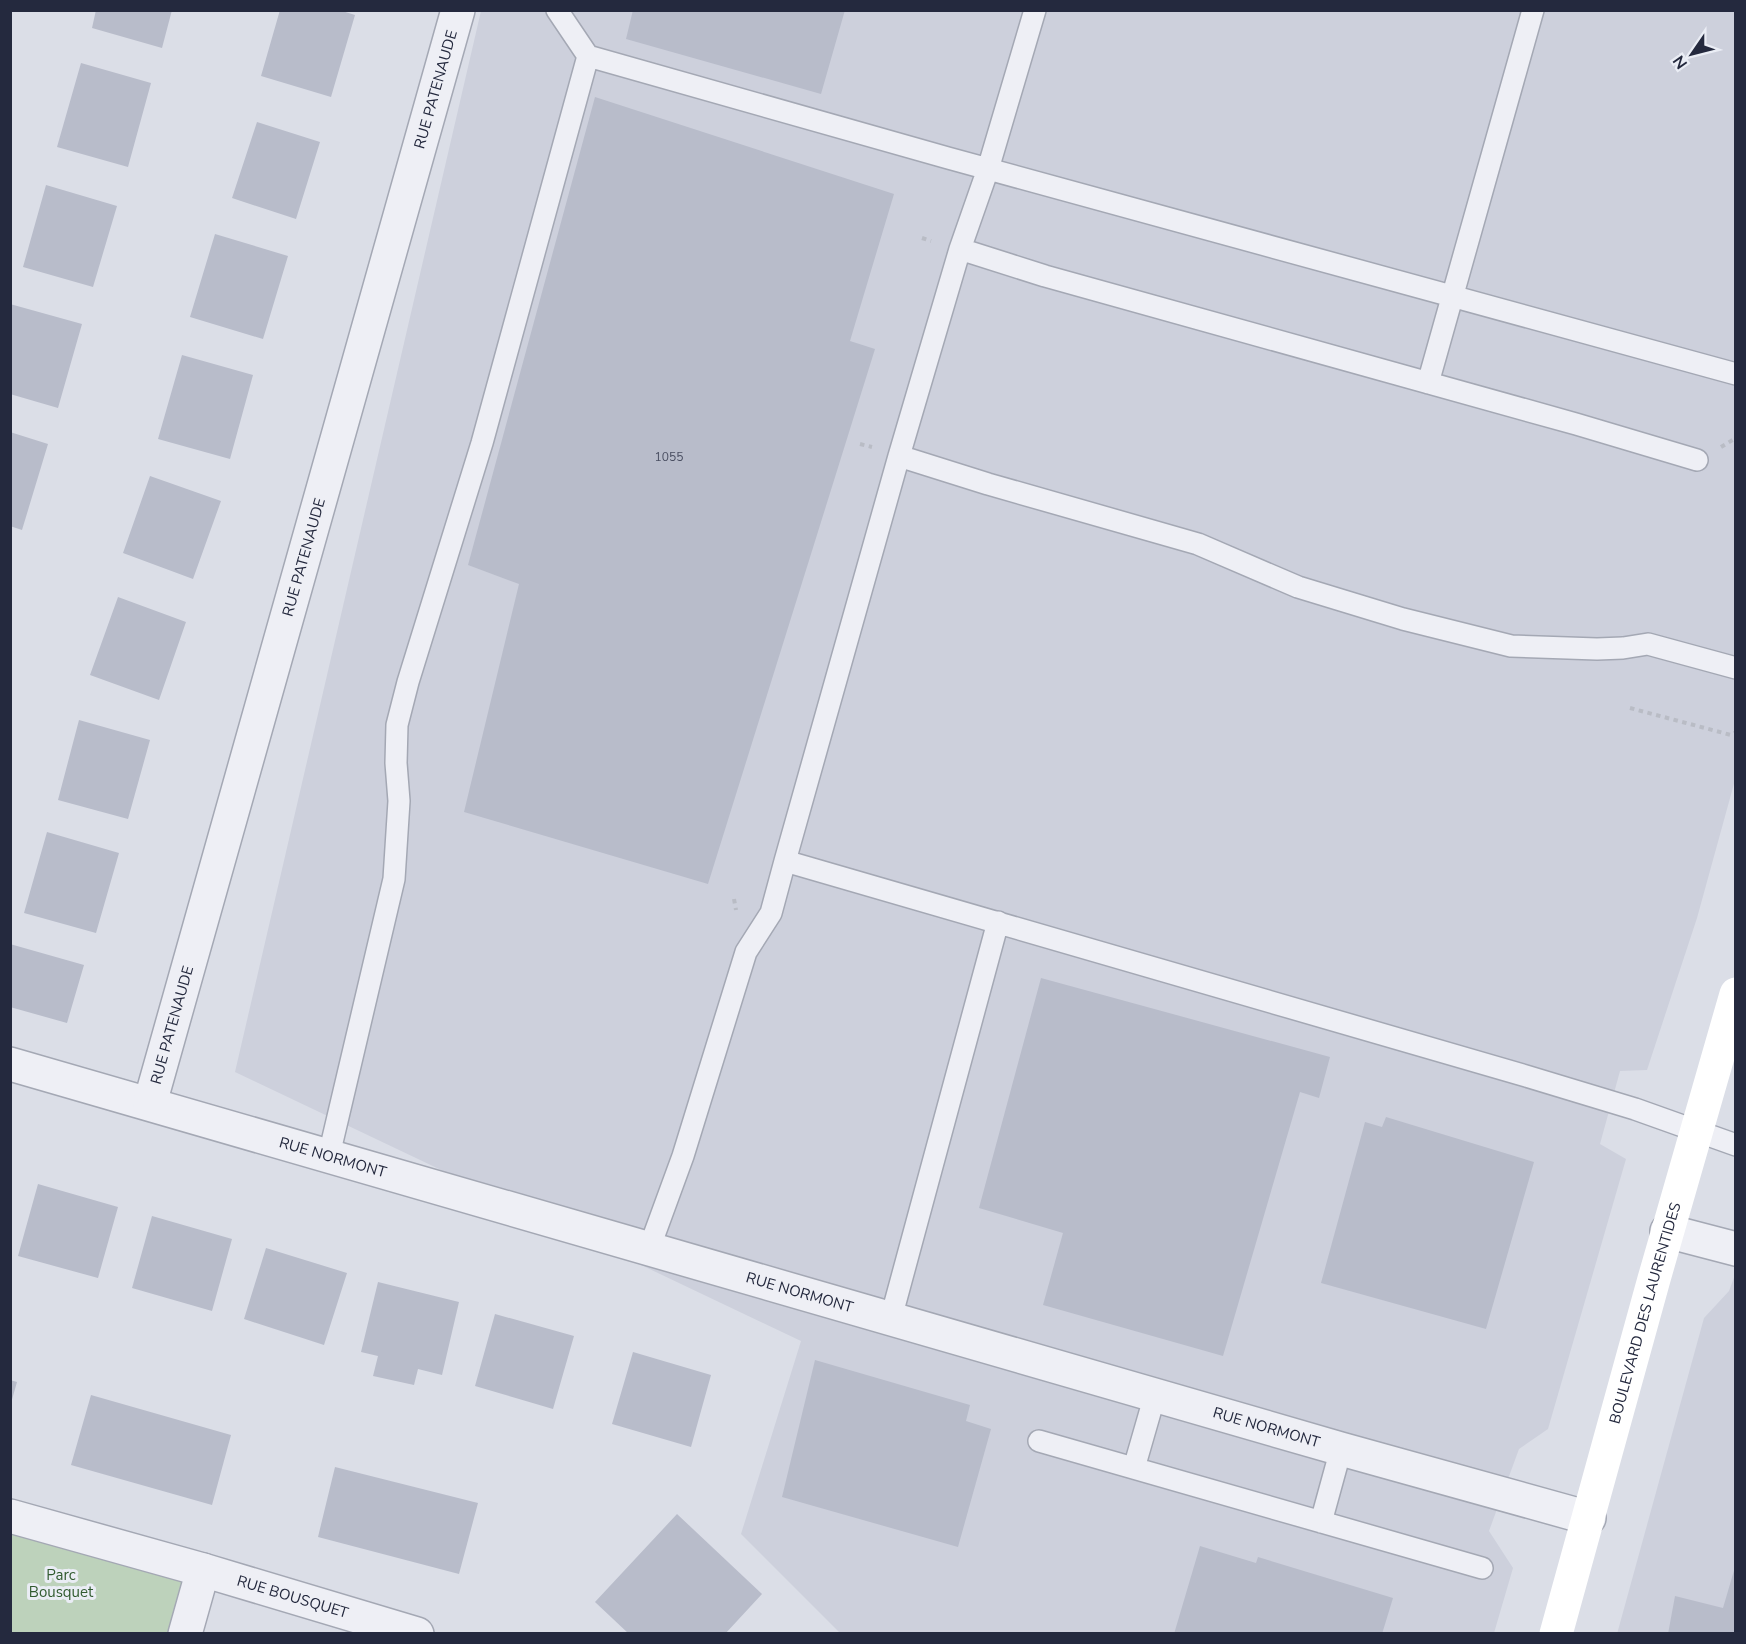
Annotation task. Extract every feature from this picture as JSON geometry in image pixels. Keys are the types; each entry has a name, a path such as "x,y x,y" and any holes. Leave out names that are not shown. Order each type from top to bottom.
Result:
{"main road":[{"name":"BOULEVARD DES LAURENTIDES","path":"1556,1634 1667,1231 1696,1132 1730,1036 1736,993"}],"street":[{"name":"RUE PATENAUDE","path":"150,1103 458,10"},
{"name":"RUE NORMONT","path":"10,1064 1341,1449 1588,1518"},
{"path":"1667,1231 1736,1249"},
{"name":"RUE BOUSQUET","path":"10,1516 203,1570 417,1634"},
{"path":"185,1634 203,1570"}],"lane":[{"path":"557,10 588,56 988,169 1736,374"},
{"path":"649,1249 683,1156 746,952 771,913 899,456 960,249 988,169 1035,10"},
{"path":"1428,383 1533,10"},
{"path":"329,1155 394,879 399,801 396,763 397,725 408,682 482,443 588,56"},
{"path":"960,249 1045,276 1697,460"},
{"path":"899,456 1198,544 1298,587 1403,619 1511,646 1597,649 1648,644 1736,668"},
{"path":"785,861 1526,1076 1635,1109 1736,1145"},
{"path":"891,1318 998,922"},
{"path":"1134,1468 1155,1395"},
{"path":"1039,1441 1482,1568"},
{"path":"1321,1522 1341,1449"}],"path":[{"path":"1630,708 1731,735 1736,732"}],"shaded area":[{"path":"481,11 1735,11 1735,780 1697,918 1647,1070 1620,1071 1600,1144 1626,1159 1548,1429 1519,1449 1489,1531 1513,1568 1494,1633 840,1633 741,1534 801,1341 235,1072"},
{"path":"1735,1275 1735,1633 1617,1634 1704,1318 1729,1291"}],"green space":[{"name":"Parc Bousquet","path":"10,1516 203,1570 185,1633 11,1633"}],"building":[{"path":"96,10 172,10 162,48 92,28"},
{"path":"280,10 339,10 355,15 331,97 261,76"},
{"path":"633,10 845,10 821,94 626,39"},
{"path":"81,63 151,83 128,167 57,147"},
{"path":"595,97 894,194 850,341 875,349 708,884 464,812 519,584 468,565"},
{"path":"257,122 320,142 296,219 232,198"},
{"path":"46,185 117,206 93,287 23,267"},
{"path":"215,234 288,256 263,339 190,317"},
{"path":"10,304 82,324 58,408 10,394"},
{"path":"182,355 253,375 230,459 158,439"},
{"path":"10,432 48,444 22,530 10,526"},
{"path":"150,476 221,501 193,579 123,553"},
{"path":"118,597 186,622 159,700 90,675"},
{"path":"79,720 150,740 128,819 58,800"},
{"path":"47,832 119,853 96,933 24,913"},
{"path":"10,944 84,965 67,1023 10,1007"},
{"path":"1041,978 1330,1057 1319,1098 1300,1092 1223,1356 1043,1305 1063,1233 979,1208"},
{"path":"1386,1117 1534,1162 1486,1329 1321,1283 1365,1122 1382,1127"},
{"path":"38,1184 118,1207 98,1278 18,1256"},
{"path":"152,1216 232,1239 212,1311 132,1288"},
{"path":"266,1248 347,1273 324,1345 244,1319"},
{"path":"378,1282 459,1302 442,1375 418,1369 414,1385 373,1376 378,1356 361,1352"},
{"path":"495,1314 574,1336 553,1409 475,1386"},
{"path":"633,1352 711,1375 691,1447 612,1424"},
{"path":"815,1360 970,1405 966,1421 991,1429 958,1547 782,1497"},
{"path":"10,1380 17,1382 11,1403 10,1403"},
{"path":"91,1395 231,1435 212,1505 71,1465"},
{"path":"335,1467 478,1503 459,1574 318,1537"},
{"path":"677,1514 762,1594 725,1634 629,1634 595,1602"},
{"path":"1200,1546 1256,1563 1258,1557 1393,1598 1382,1634 1174,1634"},
{"path":"1735,1567 1736,1634 1668,1634 1675,1596 1723,1608"}]}
